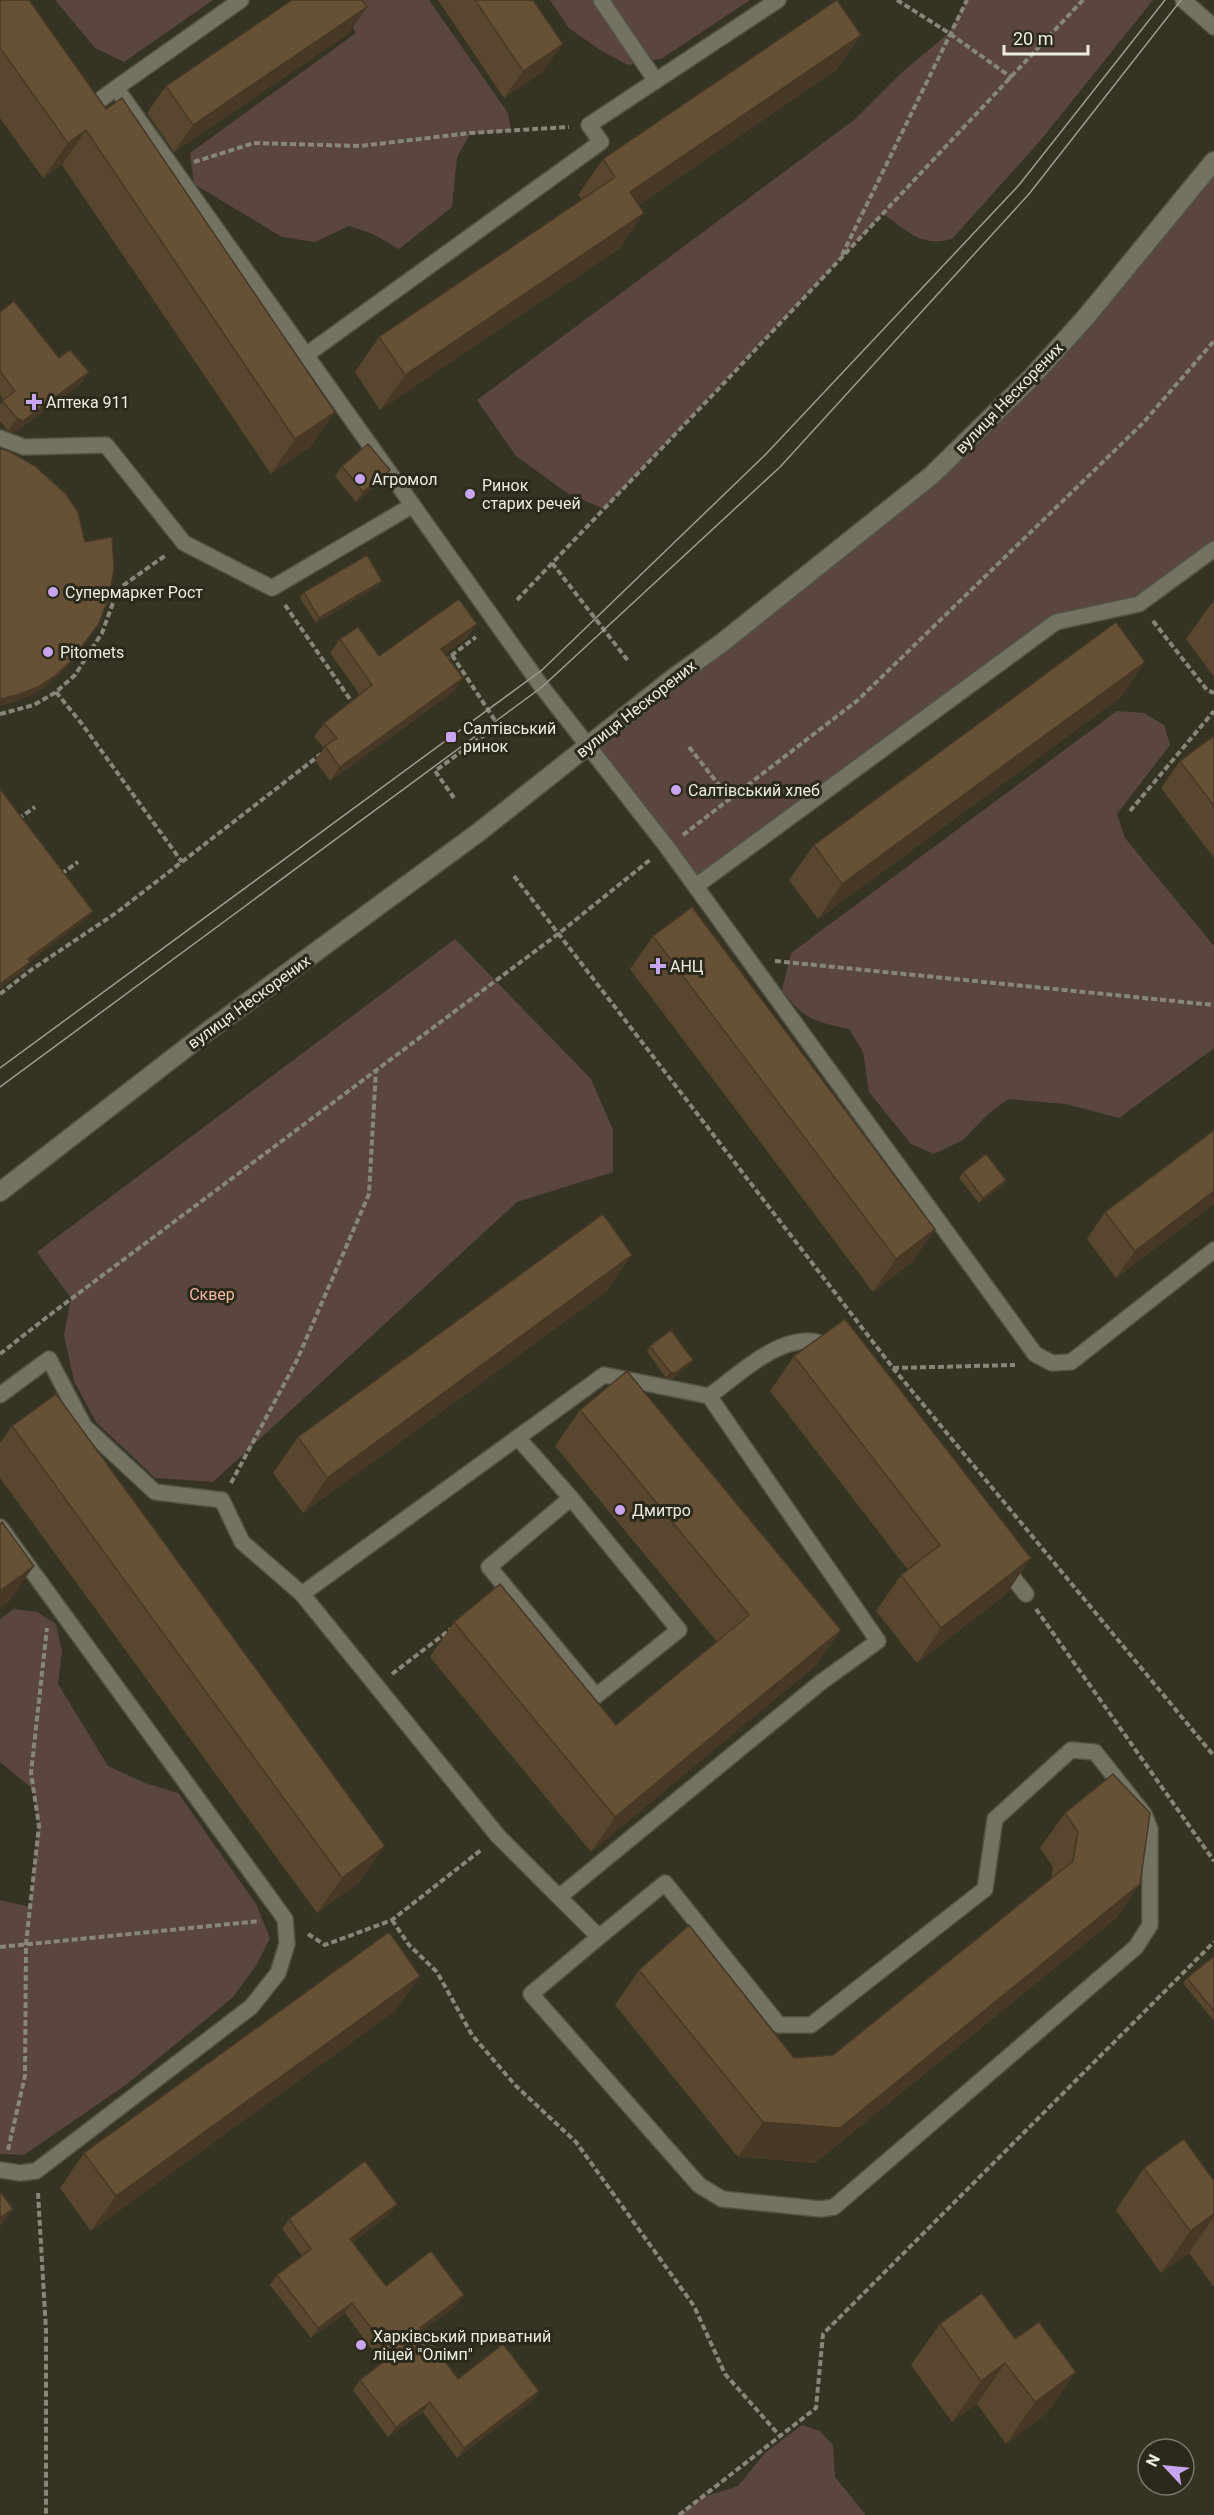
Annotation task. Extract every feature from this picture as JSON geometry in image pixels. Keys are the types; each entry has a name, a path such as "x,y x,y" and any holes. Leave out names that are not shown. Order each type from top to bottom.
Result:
{"main road":[{"name":"вулиця Нескорених","path":"0,1192 204,1034 450,855 932,475 1031,378 1086,317 1214,161"}],"lane":[{"path":"72,106 79,115 241,0"},
{"path":"601,0 656,81"},
{"path":"306,355 601,142 589,125 778,0"},
{"path":"1183,0 1214,27"},
{"path":"117,88 542,687 696,886 1035,1354 1052,1364 1071,1362 1214,1250"},
{"path":"0,438 24,447 106,446 184,543 273,588 413,505"},
{"path":"696,886 1056,622 1139,604 1214,549"},
{"path":"709,1396 780,1346 795,1340 812,1340 827,1345 848,1363"},
{"path":"0,1395 49,1359 84,1426 155,1492 222,1500 242,1542 302,1594 498,1836 599,1937"},
{"path":"302,1594 604,1375 709,1396 878,1641 820,1683 559,1897"},
{"path":"518,1438 571,1498 679,1630 596,1696 489,1567 571,1498"},
{"path":"0,1527 285,1919 287,1944 278,1972 251,2007 36,2171 20,2173 2,2170"},
{"path":"997,1557 1026,1594"},
{"path":"1071,1750 1095,1752 1143,1814 1150,1829 1150,1924 1136,1947 834,2206 820,2209 722,2199 699,2185 531,1994 599,1937 665,1883 779,2025 811,2025 985,1889 995,1819 1071,1750"}],"path":[{"path":"897,0 949,33 1012,78"},
{"path":"839,260 967,0"},
{"path":"517,600 1012,78 1083,0"},
{"path":"173,169 254,142 360,146 470,134 589,125"},
{"path":"0,1354 558,934 858,700 1143,423 1214,341"},
{"path":"0,714 34,705 56,692 75,675 91,654 102,633 118,589 184,543"},
{"path":"552,563 629,662"},
{"path":"273,588 359,712"},
{"path":"1139,604 1207,690 1214,693"},
{"path":"435,668 476,637"},
{"path":"452,655 498,725 435,771 454,798"},
{"path":"56,692 82,724 182,862"},
{"path":"1130,811 1214,711"},
{"path":"689,747 730,799"},
{"path":"0,994 31,970 116,913 324,752"},
{"path":"9,826 35,807"},
{"path":"52,881 78,862"},
{"path":"514,876 893,1368 1214,1756"},
{"path":"748,958 1214,1005"},
{"path":"25,961 31,970"},
{"path":"222,1500 297,1360 369,1194 376,1069"},
{"path":"893,1368 1052,1364"},
{"path":"1026,1594 1214,1861"},
{"path":"2,2170 25,2076 26,1944 39,1826 31,1773 50,1598"},
{"path":"376,1686 460,1623"},
{"path":"0,1947 285,1919 325,1945 392,1920 498,1836"},
{"path":"392,1920 409,1945 437,1972 472,2035 516,2086 576,2142 694,2306 725,2374 780,2436"},
{"path":"679,2515 816,2408 822,2334 1214,1942"},
{"path":"36,2171 46,2330 46,2515"}],"green space":[{"path":"55,0 213,0 124,62 95,48"},
{"path":"339,0 429,0 508,113 511,131 470,134 457,157 452,207 399,249 373,234 349,226 315,242 282,237 194,184 190,153 356,33"},
{"path":"550,0 750,0 661,59 628,65 600,50 569,28"},
{"path":"967,0 1153,0 1040,141 952,239 932,241 923,239 883,214 604,509 567,493 516,456 477,400 854,120 899,75 949,33"},
{"path":"1214,158 1214,549 1139,604 1056,622 696,886 589,746 972,438"},
{"path":"1117,711 1144,713 1164,725 1170,745 1117,814 1125,838 1214,946 1214,1048 1119,1118 1066,1104 1008,1099 987,1115 963,1140 934,1154 911,1144 869,1092 863,1052 849,1029 811,1018 797,1008 782,990 791,953"},
{"name":"Сквер","path":"455,939 591,1079 613,1130 613,1172 517,1202 213,1482 155,1478 96,1422 74,1381 64,1335 71,1298 37,1252"},
{"path":"14,1609 37,1612 56,1624 62,1651 58,1684 108,1766 145,1783 178,1793 256,1904 270,1938 256,1966 232,1998 127,2084 24,2155 0,2154 0,1900 30,1907 39,1826 33,1789 0,1762 0,1619"},
{"path":"802,2425 820,2431 833,2445 835,2477 866,2515 679,2515 700,2498 738,2486 765,2453"}],"building":[{"path":"0,0 29,0 106,109 122,98 335,412 295,439 86,130 68,143 0,48"},
{"path":"292,0 362,0 367,7 193,125 166,86"},
{"path":"475,0 533,0 563,44 523,71"},
{"path":"837,0 861,35 630,192 644,213 405,375 379,337 615,177 603,159"},
{"path":"14,301 59,358 70,350 89,372 23,421 17,418 2,401 15,391 0,371 0,312"},
{"path":"368,444 390,470 363,492 342,466"},
{"name":"Супермаркет Рост","path":"0,449 7,450 35,466 66,494 78,512 85,542 112,537 114,569 109,598 98,625 70,662 38,687 0,699"},
{"path":"367,555 382,581 319,618 304,592"},
{"path":"459,599 477,624 441,649 463,678 340,767 325,746 337,738 324,723 372,685 340,639 358,627 379,656"},
{"path":"1116,622 1145,662 842,884 814,845"},
{"path":"1214,736 1214,806 1180,761"},
{"path":"0,789 93,911 28,959 30,962 0,984"},
{"path":"692,907 935,1229 896,1259 653,936"},
{"path":"1214,1130 1214,1191 1135,1251 1105,1212"},
{"path":"986,1154 1006,1180 983,1198 963,1172"},
{"path":"603,1214 632,1255 327,1478 298,1437"},
{"path":"845,1319 1031,1558 941,1628 901,1575 940,1545 794,1356"},
{"path":"671,1330 693,1360 675,1373 670,1372 650,1346"},
{"path":"627,1371 841,1630 615,1817 454,1622 500,1584 616,1725 749,1615 580,1410"},
{"path":"56,1394 385,1846 342,1878 12,1426"},
{"path":"2,1522 34,1566 0,1591 0,1524"},
{"path":"1113,1774 1150,1813 1140,1884 840,2128 763,2122 639,1970 689,1925 794,2058 833,2055 1073,1861 1078,1832 1065,1813"},
{"path":"389,1932 420,1976 116,2196 84,2153"},
{"path":"1214,1956 1214,2011 1187,1978"},
{"path":"1184,2139 1214,2181 1214,2214 1190,2231 1144,2168"},
{"path":"365,2161 397,2204 350,2239 386,2286 431,2251 464,2295 420,2328 458,2379 503,2344 539,2391 464,2448 430,2402 396,2427 360,2380 392,2355 352,2303 318,2328 277,2275 311,2249 289,2219"},
{"path":"0,2191 13,2209 0,2218"},
{"path":"982,2293 1015,2339 1039,2322 1076,2372 1035,2402 1005,2363 981,2381 940,2324"}],"tram line":[{"path":"0,1068 542,670 766,454 1019,185 1165,0"},
{"path":"0,1087 542,687 780,467 1029,194 1181,0"}],"place":[{"name":"Аптека 911","path":"34,402"},
{"name":"Агромол","path":"360,479"},
{"name":"Ринок старих речей","path":"470,494"},
{"name":"Супермаркет Рост","path":"53,592"},
{"name":"Pitomets","path":"48,652"},
{"name":"Салтівський ринок","path":"451,737"},
{"name":"Салтівський хлеб","path":"676,790"},
{"name":"АНЦ","path":"658,966"},
{"name":"Дмитро","path":"620,1510"},
{"name":"Харківський приватний ліцей \"Олімп\"","path":"361,2345"}]}
